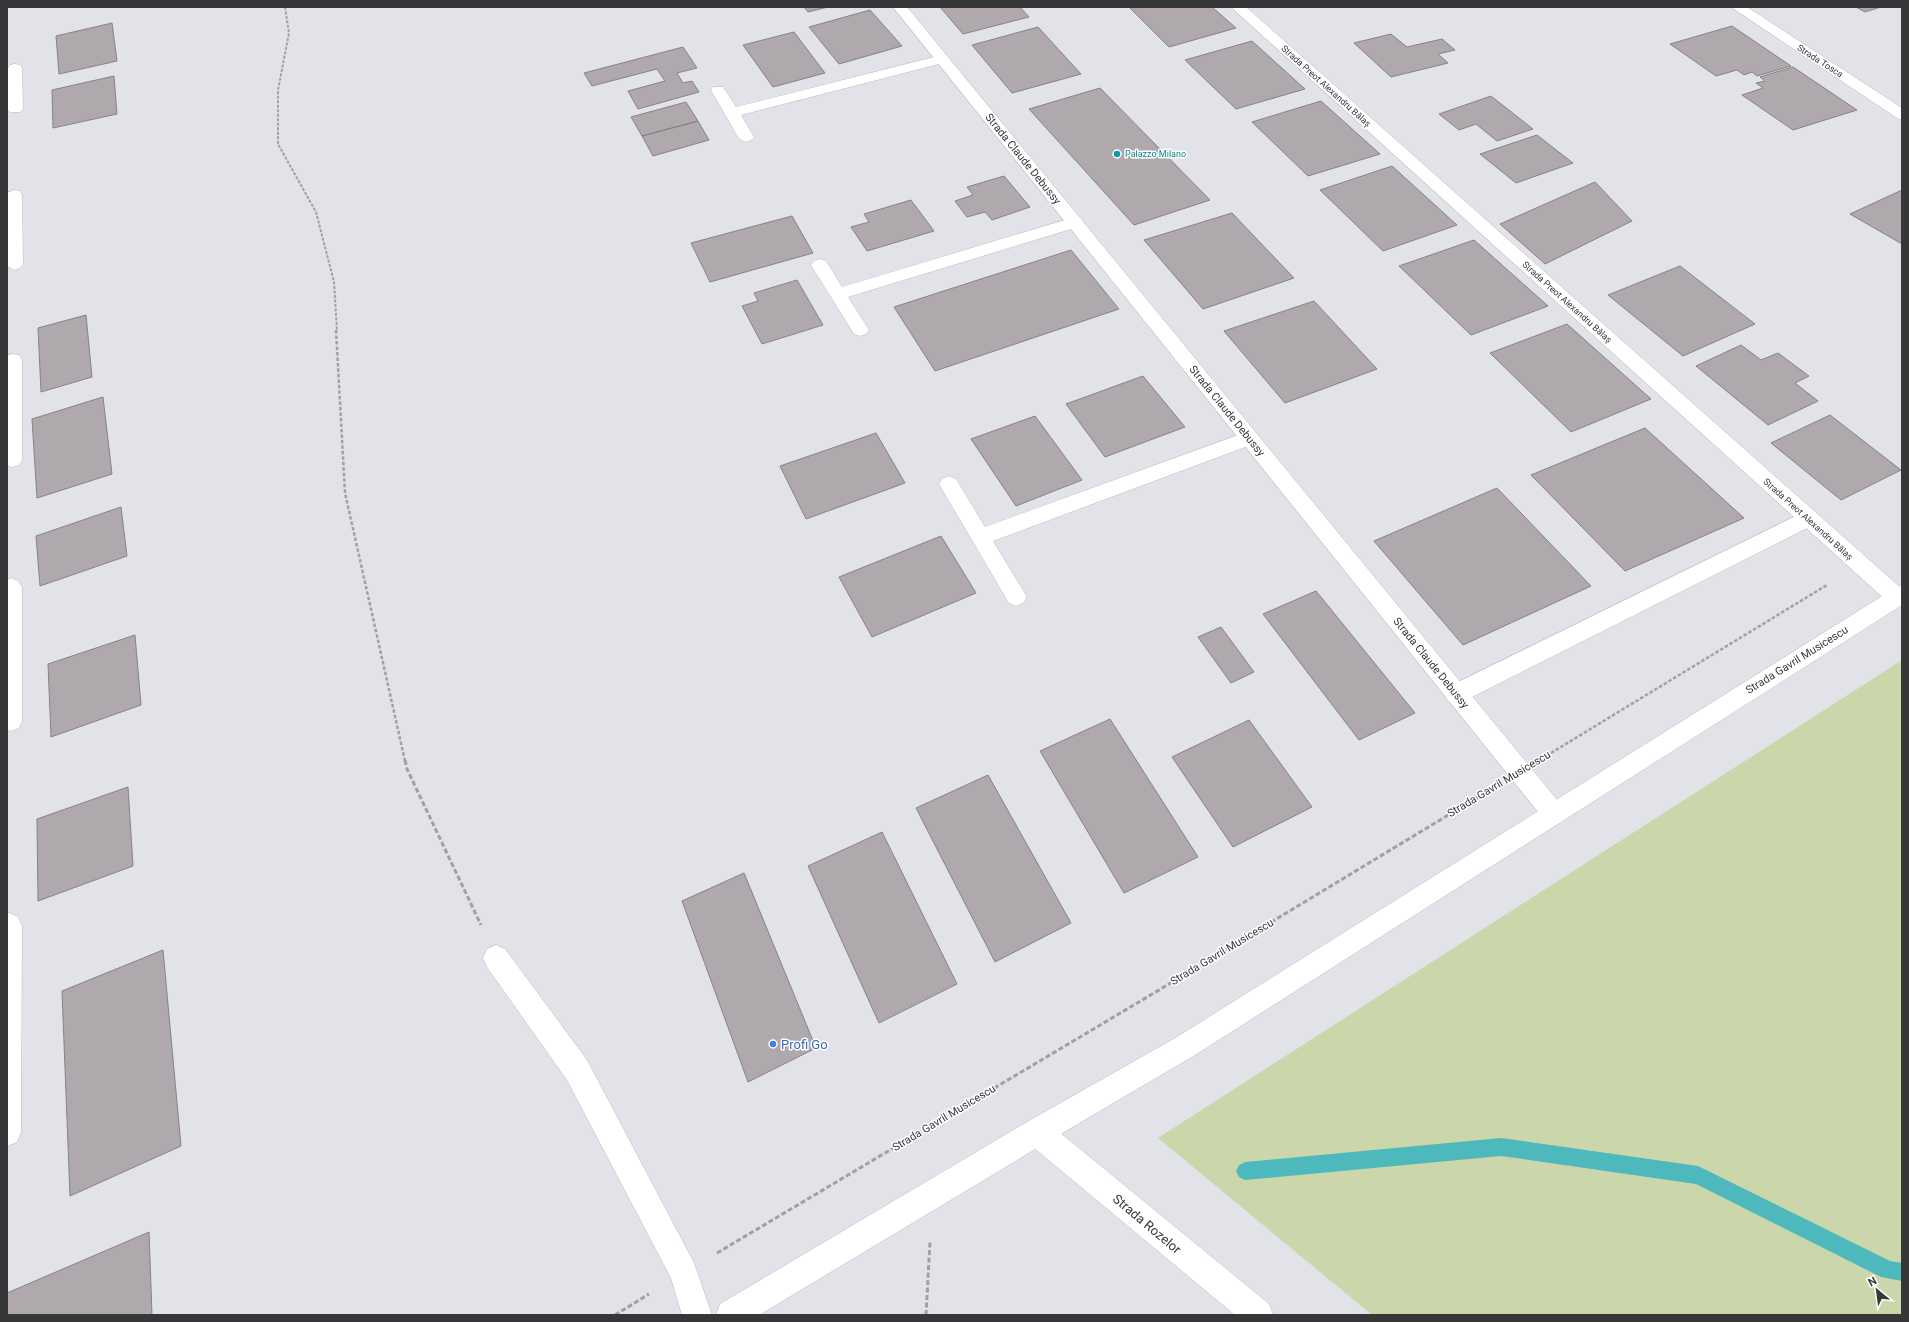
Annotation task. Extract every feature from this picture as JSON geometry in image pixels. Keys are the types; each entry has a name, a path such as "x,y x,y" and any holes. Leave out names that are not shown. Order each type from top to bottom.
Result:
{"street":[{"name":"Strada Claude Debussy","path":"900,7 1554,814"},
{"name":"Strada Preot Alexandru Bălaș","path":"1238,7 1808,518 1899,596"},
{"name":"Strada Tosca","path":"1738,7 1901,112"},
{"path":"732,113 942,59"},
{"path":"15,68 11,88 15,109"},
{"path":"718,90 746,137"},
{"path":"14,194 10,230 14,264"},
{"path":"838,294 1075,222"},
{"path":"820,265 860,330"},
{"path":"12,460 10,411 13,360"},
{"path":"981,537 1249,438"},
{"path":"949,484 1016,597"},
{"path":"1456,694 1808,518"},
{"path":"11,587 9,656 11,721"},
{"name":"Strada Gavril Musicescu","path":"730,1315 1037,1132 1186,1046 1899,596"},
{"path":"8,1132 9,926"},
{"path":"496,958 577,1070 684,1273 697,1315"},
{"name":"Strada Rozelor","path":"1037,1132 1258,1315"}],"path":[{"path":"285,7 289,33 278,90 278,144 316,212 334,282 345,493 407,769 496,958"},
{"name":"Strada Gavril Musicescu","path":"615,1315 1154,993 1827,585"},
{"path":"926,1315 933,1194"}],"green space":[{"path":"1902,660 1902,1315 1372,1315 1158,1138"}],"building":[{"path":"804,7 828,7 808,12"},
{"path":"940,7 1020,7 1029,17 963,34"},
{"path":"1129,7 1212,7 1236,28 1169,47"},
{"path":"1856,7 1881,7 1865,12"},
{"path":"870,10 902,46 839,64 809,27"},
{"path":"112,23 117,61 59,74 56,36"},
{"path":"1732,26 1791,66 1757,76 1752,72 1744,75 1737,70 1716,76 1670,44"},
{"path":"1038,27 1081,74 1012,93 972,45"},
{"path":"794,32 825,73 773,87 743,45"},
{"path":"1391,34 1407,47 1442,39 1455,50 1438,54 1448,63 1391,77 1354,43"},
{"path":"1252,41 1305,89 1236,109 1185,60"},
{"path":"683,47 697,68 677,73 683,83 692,81 699,92 638,109 628,91 665,81 657,69 592,86 584,73"},
{"path":"1793,67 1857,110 1793,130 1742,95 1763,88 1756,83 1765,81 1760,77"},
{"path":"114,76 117,114 53,128 52,90"},
{"name":"Palazzo Milano","path":"1100,88 1210,200 1134,225 1029,109"},
{"path":"1491,96 1533,129 1497,141 1476,124 1459,130 1439,114"},
{"path":"1321,101 1380,154 1308,176 1252,122"},
{"path":"686,102 698,121 642,136 631,117"},
{"path":"698,121 709,140 653,156 642,136"},
{"path":"1537,135 1573,163 1516,183 1480,154"},
{"path":"1392,166 1457,225 1383,251 1320,190"},
{"path":"1004,176 1030,207 992,220 985,212 967,217 955,201 973,195 967,187"},
{"path":"1595,182 1632,221 1545,264 1500,224"},
{"path":"1902,190 1902,244 1850,214"},
{"path":"911,200 934,231 867,251 851,227 869,222 864,214"},
{"path":"1232,213 1294,278 1203,309 1144,240"},
{"path":"792,216 813,253 710,282 691,243"},
{"path":"1474,240 1548,306 1471,335 1399,266"},
{"path":"1071,250 1119,309 935,371 894,307"},
{"path":"1680,266 1755,324 1683,356 1608,295"},
{"path":"797,280 823,325 762,344 742,306 758,301 754,293"},
{"path":"1314,301 1377,369 1285,403 1224,331"},
{"path":"86,315 92,377 41,392 38,328"},
{"path":"1567,324 1651,399 1571,432 1490,353"},
{"path":"1741,345 1761,360 1778,353 1809,376 1795,383 1818,401 1768,425 1696,366"},
{"path":"1143,376 1185,427 1105,457 1066,404"},
{"path":"103,397 112,474 37,498 32,419"},
{"path":"1830,415 1901,470 1841,500 1771,443"},
{"path":"1035,416 1082,480 1016,506 971,439"},
{"path":"1645,428 1744,518 1625,571 1531,475"},
{"path":"876,433 905,483 806,519 780,466"},
{"path":"1497,488 1591,586 1463,645 1374,541"},
{"path":"121,507 127,556 40,586 36,536"},
{"path":"941,536 976,593 872,637 839,577"},
{"path":"1316,591 1415,713 1359,740 1263,614"},
{"path":"1221,627 1254,672 1231,683 1198,637"},
{"path":"135,635 141,705 51,737 48,664"},
{"path":"1110,719 1198,857 1124,893 1040,751"},
{"path":"1249,720 1312,807 1233,847 1172,757"},
{"path":"988,775 1071,923 995,962 916,808"},
{"path":"128,787 133,866 38,901 37,819"},
{"path":"882,832 957,984 879,1023 808,866"},
{"path":"744,873 816,1048 748,1082 682,901"},
{"path":"163,950 181,1146 70,1196 62,991"},
{"path":"149,1232 152,1315 7,1315 7,1293"}],"waterway":[{"path":"1245,1171 1501,1147 1698,1175 1888,1270 1902,1272"}],"place":[{"name":"Palazzo Milano","path":"1117,154"},
{"name":"Profi Go","path":"773,1044"}]}
